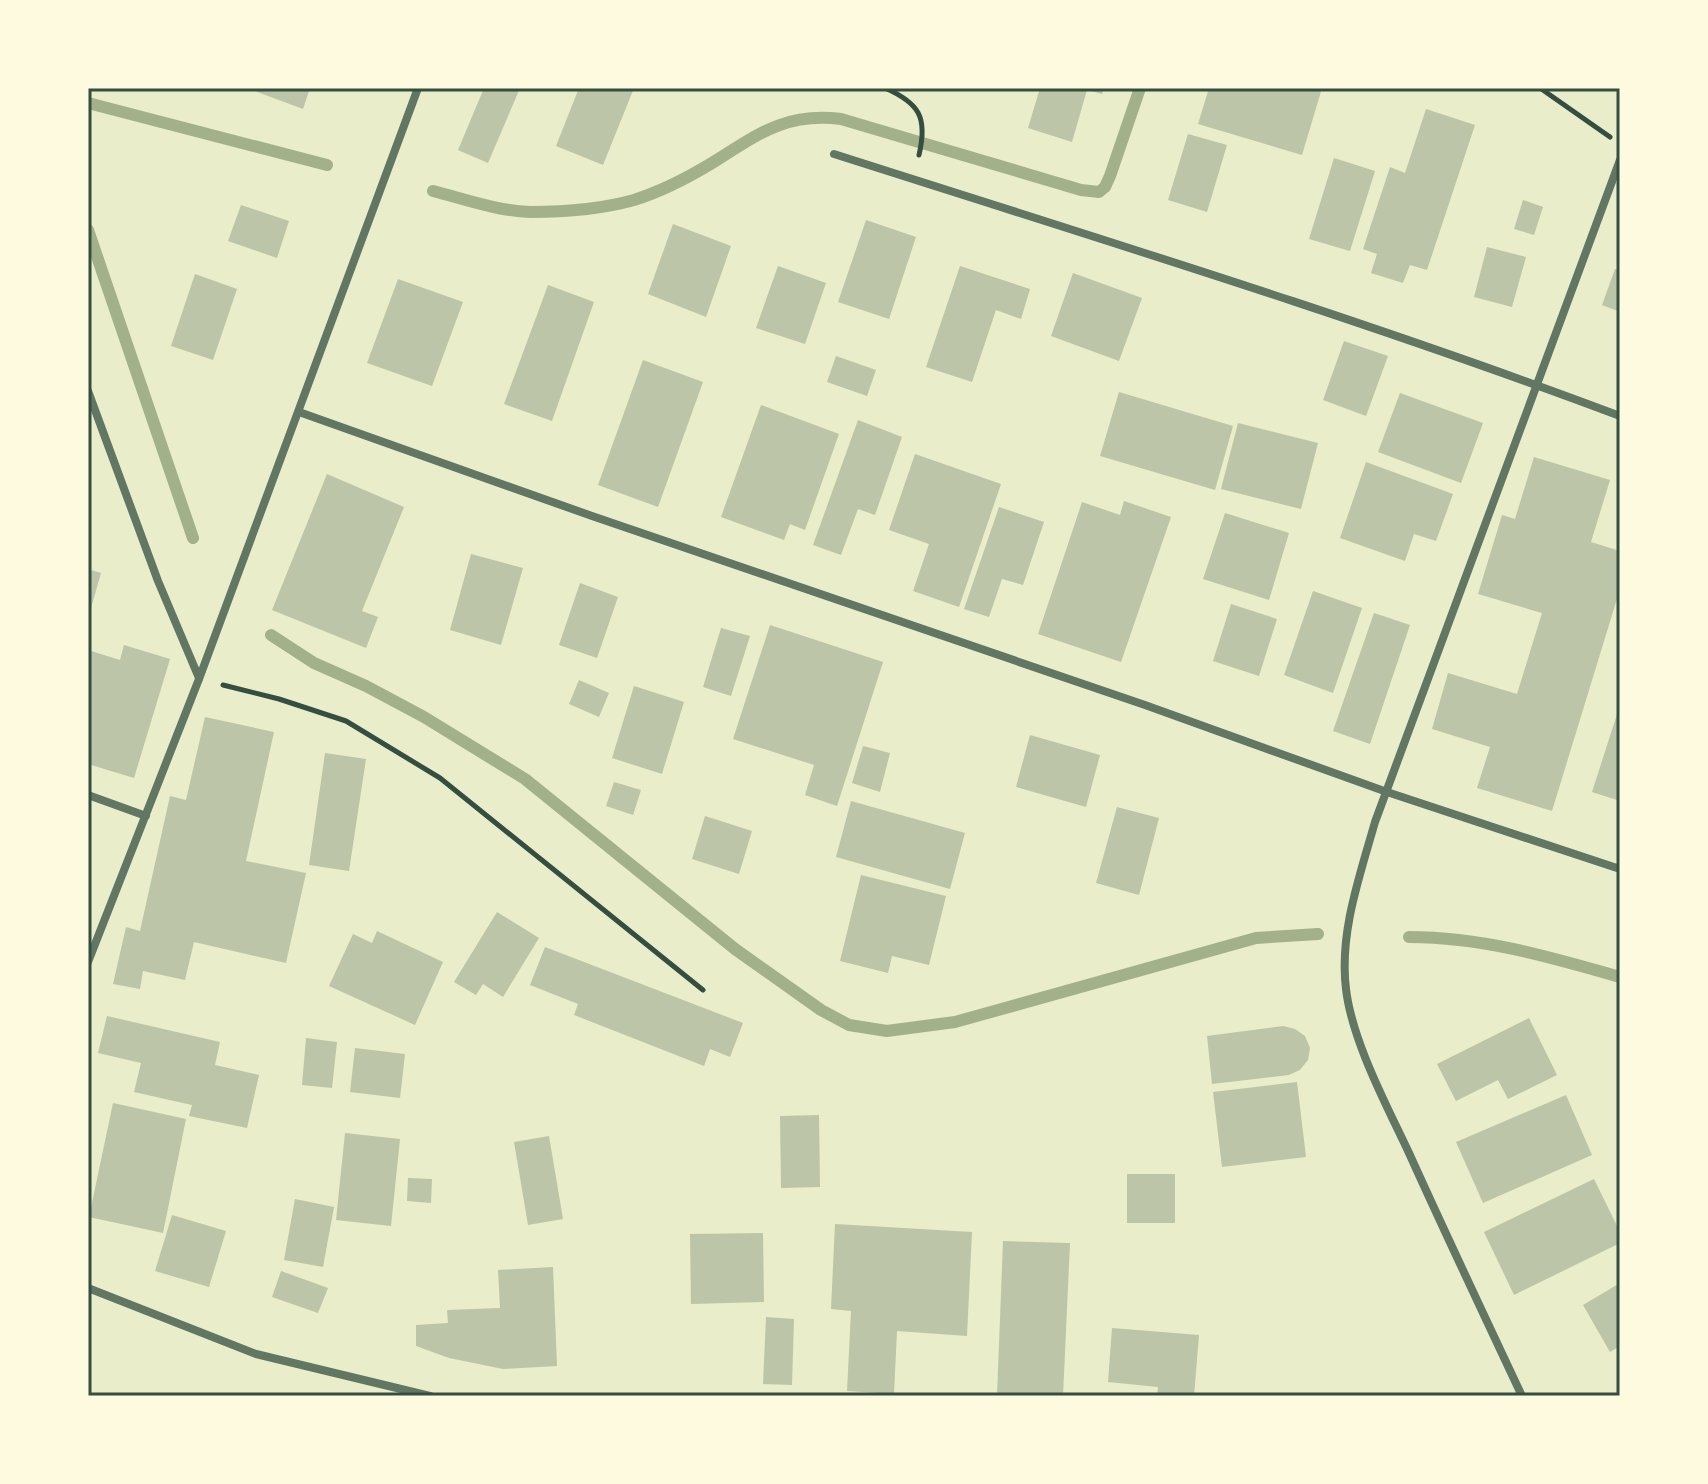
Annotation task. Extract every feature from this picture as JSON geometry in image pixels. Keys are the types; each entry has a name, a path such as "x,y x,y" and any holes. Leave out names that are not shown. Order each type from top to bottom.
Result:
{"street":[{"path":"88,962 199,679 418,88"},
{"path":"834,154 1537,384 1620,416"},
{"path":"1522,1396 1382,1095 1355,1024 1346,990 1345,950 1355,892 1387,792 1620,160"},
{"path":"88,391 158,581 199,679"},
{"path":"299,412 1387,792 1620,869"},
{"path":"88,795 146,816"},
{"path":"88,1288 256,1354 430,1396"}],"path":[{"path":"885,88 911,101 919,113 922,141 912,179"},
{"path":"1540,88 1620,145"},
{"path":"199,679 279,699 346,721 440,778 703,990"}],"building":[{"path":"247,88 310,88 303,109"},
{"path":"484,88 520,88 488,163 458,150"},
{"path":"579,88 634,88 603,165 556,146"},
{"path":"1040,88 1104,88 1102,94 1087,90 1072,142 1028,128"},
{"path":"1209,88 1322,88 1302,155 1198,124"},
{"path":"1426,109 1475,125 1427,270 1410,265 1403,283 1371,273 1377,254 1363,249 1390,167 1405,173"},
{"path":"1188,134 1227,145 1207,212 1168,200"},
{"path":"1334,158 1375,171 1350,251 1309,239"},
{"path":"1523,200 1543,207 1534,235 1514,229"},
{"path":"241,205 289,221 277,258 228,241"},
{"path":"866,220 916,237 889,319 838,302"},
{"path":"673,224 731,246 706,317 648,294"},
{"path":"1487,247 1526,257 1512,307 1474,297"},
{"path":"778,266 826,283 805,344 756,328"},
{"path":"960,266 1030,289 1021,319 996,310 972,382 926,367"},
{"path":"1615,269 1620,270 1620,312 1602,305"},
{"path":"1073,273 1142,298 1119,361 1051,336"},
{"path":"195,274 237,289 213,360 171,346"},
{"path":"398,279 463,302 432,386 367,363"},
{"path":"548,285 594,302 552,421 504,404"},
{"path":"1344,341 1388,356 1366,416 1323,400"},
{"path":"836,356 876,370 867,396 827,382"},
{"path":"643,360 703,382 658,507 598,485"},
{"path":"1119,392 1233,426 1215,490 1100,456"},
{"path":"1400,393 1483,423 1461,483 1378,452"},
{"path":"761,405 839,434 805,530 790,524 784,540 721,517"},
{"path":"858,420 902,437 875,515 858,509 841,555 813,545"},
{"path":"1238,423 1318,443 1301,509 1221,489"},
{"path":"915,454 1001,484 959,607 913,591 929,544 889,530"},
{"path":"1534,457 1610,480 1591,542 1620,551 1620,589 1552,811 1477,788 1490,747 1432,729 1448,673 1517,694 1542,613 1478,594 1502,515 1515,519"},
{"path":"1366,462 1453,494 1436,541 1414,534 1405,561 1340,538"},
{"path":"327,474 404,507 362,611 378,617 366,648 272,610"},
{"path":"1124,501 1171,517 1121,662 1038,634 1082,502 1120,515"},
{"path":"999,507 1044,522 1023,585 1002,579 989,617 964,609"},
{"path":"1225,513 1289,533 1269,600 1203,579"},
{"path":"471,554 523,568 501,645 450,630"},
{"path":"88,569 101,573 89,615 88,615"},
{"path":"580,583 618,597 597,658 559,645"},
{"path":"1313,591 1362,608 1333,693 1284,675"},
{"path":"1231,604 1277,619 1259,676 1213,661"},
{"path":"1374,613 1410,625 1370,744 1333,731"},
{"path":"770,625 883,662 837,806 805,795 814,765 733,739"},
{"path":"721,628 750,636 731,696 703,687"},
{"path":"124,645 170,659 134,778 88,764 88,650 120,660"},
{"path":"579,680 609,693 599,717 569,704"},
{"path":"634,686 684,702 662,774 612,758"},
{"path":"1620,708 1620,801 1592,792"},
{"path":"205,717 274,732 246,861 306,873 286,963 194,942 185,980 143,971 140,989 113,984 126,927 140,931 170,796 186,800"},
{"path":"1030,735 1100,755 1086,807 1016,787"},
{"path":"863,746 890,753 880,792 852,783"},
{"path":"325,753 366,759 349,871 309,865"},
{"path":"614,782 641,790 633,815 606,806"},
{"path":"851,801 965,833 950,889 836,857"},
{"path":"1117,807 1159,818 1139,895 1096,883"},
{"path":"705,816 752,831 739,874 692,859"},
{"path":"861,875 946,896 929,965 892,956 888,973 840,961"},
{"path":"497,912 539,938 503,997 483,984 476,995 454,982"},
{"path":"377,931 443,962 415,1025 329,986 353,934 372,943"},
{"path":"545,947 743,1023 730,1057 710,1049 704,1066 574,1015 578,1004 530,985"},
{"path":"107,1016 220,1042 215,1065 259,1075 247,1128 189,1116 192,1105 134,1092 141,1063 98,1053"},
{"path":"1529,1018 1557,1075 1508,1099 1498,1080 1456,1101 1437,1064"},
{"path":"1283,1026 1305,1036 1310,1048 1308,1060 1300,1070 1289,1075 1212,1084 1207,1036"},
{"path":"306,1038 337,1042 332,1088 302,1085"},
{"path":"355,1048 405,1054 400,1098 350,1092"},
{"path":"1297,1082 1306,1157 1222,1167 1213,1092"},
{"path":"1566,1095 1592,1155 1483,1203 1456,1142"},
{"path":"113,1103 186,1119 163,1233 89,1217"},
{"path":"819,1115 820,1187 781,1188 780,1116"},
{"path":"345,1133 400,1139 391,1226 336,1220"},
{"path":"549,1136 563,1219 528,1225 514,1142"},
{"path":"1127,1174 1175,1174 1175,1223 1127,1223"},
{"path":"408,1178 432,1179 431,1203 407,1201"},
{"path":"1594,1179 1620,1232 1620,1243 1514,1295 1484,1232"},
{"path":"295,1199 334,1207 323,1267 284,1260"},
{"path":"172,1215 226,1231 209,1287 155,1271"},
{"path":"835,1224 972,1232 967,1336 897,1331 894,1394 847,1391 851,1311 831,1309"},
{"path":"763,1233 764,1302 691,1304 690,1234"},
{"path":"1003,1241 1070,1243 1063,1396 997,1396"},
{"path":"553,1267 557,1366 503,1369 449,1358 416,1346 416,1325 448,1323 447,1310 500,1308 498,1270"},
{"path":"281,1271 328,1288 318,1313 272,1297"},
{"path":"1620,1283 1620,1346 1610,1352 1583,1305"},
{"path":"766,1317 794,1319 792,1385 763,1384"},
{"path":"1112,1328 1199,1335 1194,1396 1157,1396 1158,1387 1108,1382"}],"waterway":[{"path":"433,191 518,211 609,206 674,184 772,128 787,122 821,118 841,119 1081,190 1099,192 1110,176 1140,88"},
{"path":"88,103 327,165"},
{"path":"88,230 193,538"},
{"path":"271,635 314,663 424,717 525,779 735,949 821,1010 849,1025 887,1031 955,1022 1256,938 1318,934"},
{"path":"1409,937 1489,944 1620,977"}]}
